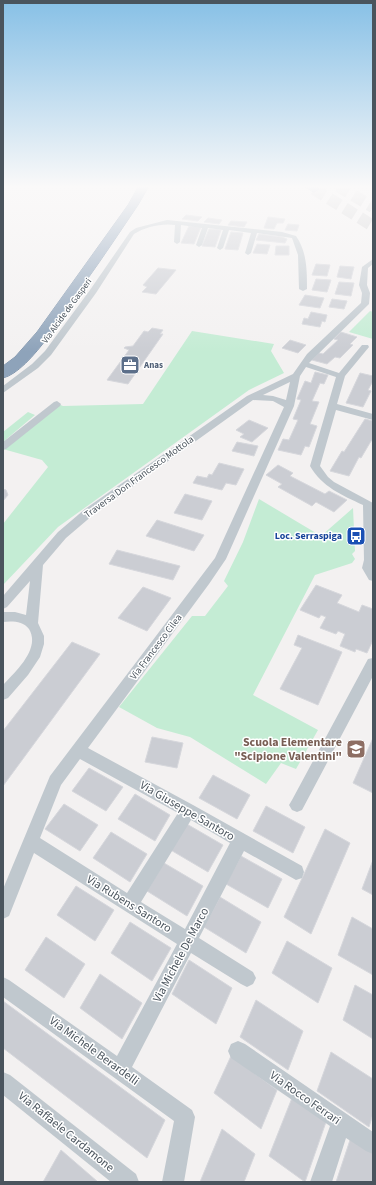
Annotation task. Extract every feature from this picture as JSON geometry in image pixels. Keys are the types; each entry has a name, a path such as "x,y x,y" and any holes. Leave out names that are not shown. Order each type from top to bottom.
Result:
{"highway":[{"path":"3,363 22,347 99,241"},
{"path":"3,373 20,360 42,335 108,241"}],"street":[{"name":"Via Alcide de Gasperi","path":"3,390 35,366 48,353 93,291 126,241"},
{"path":"220,248 222,241"},
{"path":"248,253 252,241"},
{"name":"Via Alcide de Gasperi","path":"298,241 302,255 303,289"},
{"path":"296,376 310,356 365,304 370,295 363,285 365,267 373,261"},
{"path":"365,347 341,376 315,466 319,474 329,483 370,502 372,560 368,568 373,577"},
{"path":"305,364 341,376"},
{"name":"Traversa Don Francesco Mottola","path":"3,604 62,536 89,512 250,398 296,376"},
{"name":"Via Francesco Cilea","path":"3,910 55,781 193,598 220,559 290,406 296,376"},
{"path":"250,398 276,398 290,406"},
{"path":"3,447 57,404"},
{"path":"333,406 373,417"},
{"path":"3,694 34,656 38,646 39,636 32,623 37,565"},
{"path":"3,617 16,616 32,623"},
{"path":"297,805 373,663"},
{"name":"Via Giuseppe Santoro","path":"78,750 188,810 296,872"},
{"path":"130,904 188,810"},
{"name":"Via Michele De Marco","path":"121,1069 240,841"},
{"name":"Via Rubens Santoro","path":"31,842 247,978"},
{"name":"Via Michele Berardelli","path":"3,986 121,1069 185,1117 173,1182"},
{"name":"Via Rocco Ferrari","path":"238,1051 373,1144"},
{"name":"Via Raffaele Cardamone","path":"3,1082 128,1182"},
{"path":"321,1182 341,1123"}],"green space":[{"path":"370,311 373,312 373,339 349,332"},
{"path":"192,331 274,344 271,351 284,373 249,390 58,527 3,585 3,524 48,467 42,460 3,449 58,404 63,406 143,404"},
{"path":"28,412 35,415 3,442 3,432"},
{"path":"259,499 321,536 353,508 355,551 352,554 355,559 352,563 315,575 253,695 318,730 296,769 281,763 266,784 190,737 157,728 119,707 192,616 205,616 228,586 224,581 243,542"}],"building":[{"path":"182,241 195,241 194,244 181,243"},
{"path":"204,241 217,241 215,247 202,246"},
{"path":"228,241 241,241 238,250 225,249"},
{"path":"269,241 286,241 285,243"},
{"path":"257,244 270,245 267,254 253,253"},
{"path":"276,246 289,246 289,255 275,255"},
{"path":"316,264 330,265 327,276 312,275"},
{"path":"340,266 354,267 351,279 337,277"},
{"path":"158,268 176,270 156,294 142,292 147,287 143,285"},
{"path":"316,279 331,280 327,292 312,290"},
{"path":"339,282 354,283 351,296 335,294"},
{"path":"305,295 324,298 320,308 299,305"},
{"path":"332,299 347,301 344,309 329,307"},
{"path":"311,312 327,315 325,322 322,321 320,327 302,324 304,318 308,319"},
{"name":"Anas","path":"152,328 163,330 160,334 163,334 128,384 107,380 129,350 124,348 133,346 144,331 148,332"},
{"path":"341,332 357,337 350,344 353,345 340,358 335,357 327,364 312,360 319,353 323,354 338,340 334,339"},
{"path":"290,340 306,345 298,353 282,348"},
{"path":"315,372 328,375 324,384 320,383 312,401 319,402 310,424 317,426 309,447 305,446 301,455 278,450 283,439 289,440 298,420 293,419 301,400 297,399 305,381 311,383"},
{"path":"360,373 373,376 373,381 368,390 371,391 363,407 346,403"},
{"path":"365,419 373,421 373,440 361,458 359,457 349,476 330,471 342,451 344,452"},
{"path":"249,420 268,428 252,442 240,437 244,434 236,430"},
{"path":"237,442 258,446 254,456 232,451"},
{"path":"219,463 244,469 236,485 226,483 222,490 193,483 197,476 207,478 209,474 212,475"},
{"path":"278,465 293,473 290,476 325,494 329,491 347,500 334,512 316,502 312,506 278,487 282,484 266,475"},
{"path":"3,489 6,490 8,495 3,501"},
{"path":"185,494 212,501 202,520 174,513"},
{"path":"157,520 204,535 194,551 146,536"},
{"path":"117,550 180,566 173,580 109,564"},
{"path":"316,585 342,595 337,603 359,612 362,605 373,609 373,640 367,653 356,649 355,652 340,646 345,634 338,631 336,634 320,628 326,617 321,615 319,618 300,610"},
{"path":"143,587 171,598 147,631 118,618"},
{"path":"298,635 342,652 318,705 280,689 302,648 294,645"},
{"path":"72,642 100,654 3,786 3,731"},
{"path":"152,737 183,743 177,768 145,762"},
{"path":"373,738 373,793 353,783"},
{"path":"89,768 123,787 106,811 72,791"},
{"path":"213,775 250,795 237,819 199,798"},
{"path":"135,794 170,815 155,841 118,819"},
{"path":"64,804 98,825 80,851 45,829"},
{"path":"266,806 305,827 293,853 253,831"},
{"path":"185,823 223,845 208,872 169,849"},
{"path":"325,829 350,843 311,934 284,917"},
{"path":"111,832 147,854 130,882 93,858"},
{"path":"241,856 282,879 268,908 226,884"},
{"path":"373,860 373,895 362,889"},
{"path":"164,863 203,886 187,916 147,891"},
{"path":"76,886 114,910 95,941 57,915"},
{"path":"220,897 261,922 246,953 204,927"},
{"path":"352,917 373,929 373,975 338,955"},
{"path":"130,922 171,948 152,981 111,953"},
{"path":"46,937 85,964 64,998 25,970"},
{"path":"287,941 332,968 318,1003 272,973"},
{"path":"189,960 232,988 216,1024 172,994"},
{"path":"100,974 142,1003 122,1039 80,1008"},
{"path":"355,985 373,995 373,1039 343,1020"},
{"path":"256,1000 303,1031 288,1070 240,1037"},
{"path":"3,1001 165,1120 147,1158 3,1048"},
{"path":"331,1052 373,1079 373,1114 369,1127 317,1091"},
{"path":"231,1056 277,1090 261,1129 214,1093"},
{"path":"292,1098 326,1122 305,1182 269,1156"},
{"path":"222,1129 255,1154 244,1182 200,1182"},
{"path":"351,1137 373,1152 373,1182 336,1182"},
{"path":"61,1150 98,1182 43,1182"}],"place":[{"name":"Anas","path":"130,365"},
{"name":"Loc. Serraspiga","path":"356,536"},
{"name":"Scuola Elementare \"Scipione Valentini\"","path":"356,749"}]}
